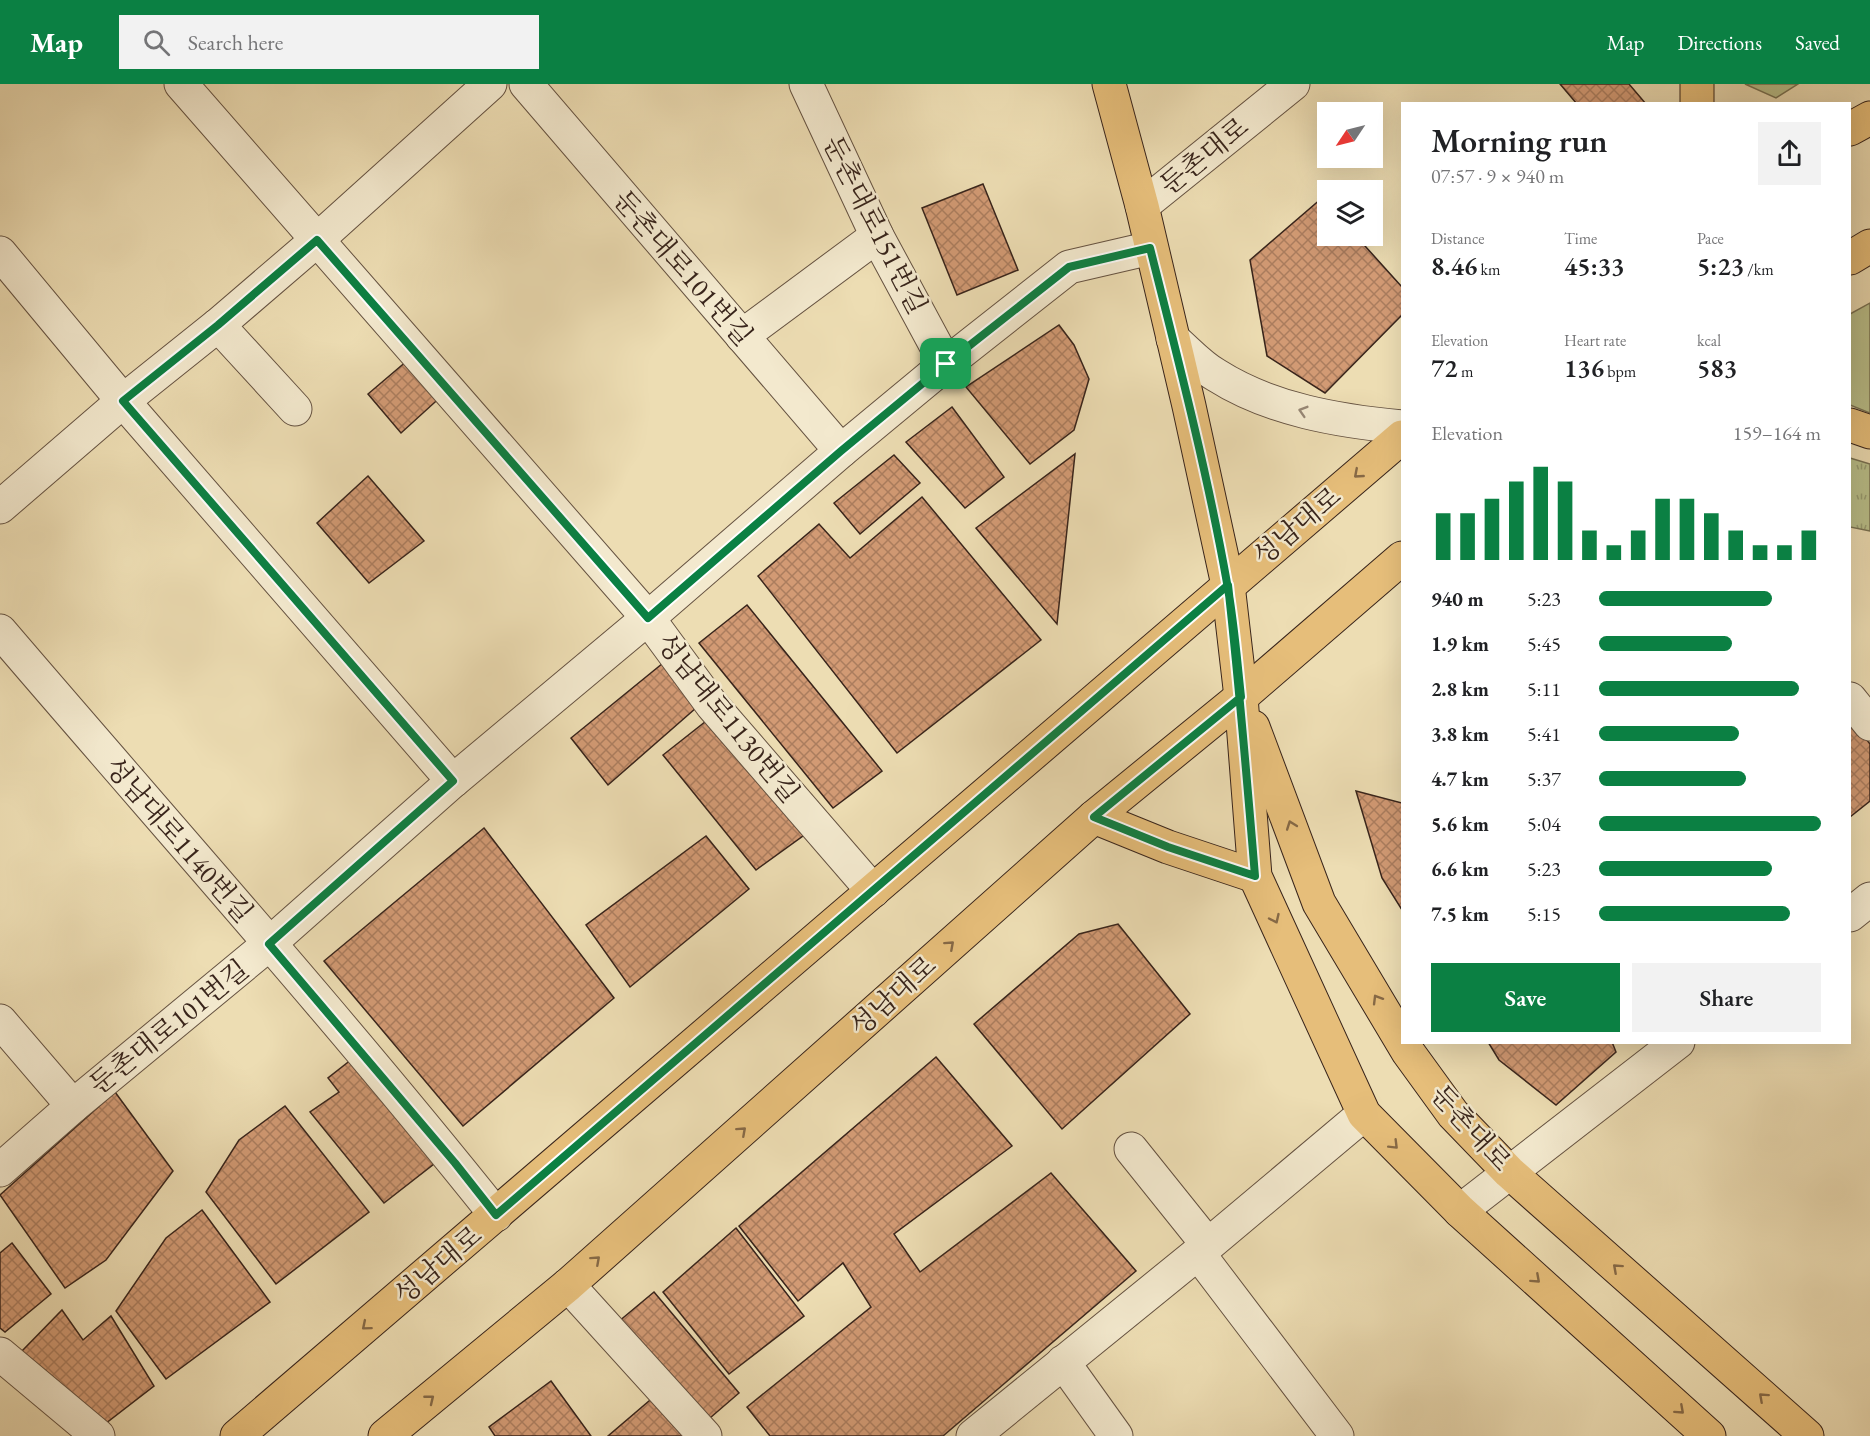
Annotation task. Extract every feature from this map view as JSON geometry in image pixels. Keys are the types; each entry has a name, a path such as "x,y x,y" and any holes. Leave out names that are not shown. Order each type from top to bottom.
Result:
{"main road":[{"name":"둔촌대로","path":"1109,84 1142,206 1228,585 1241,697 1255,876 1364,1114 1460,1211 1709,1436"},
{"path":"1697,84 1697,102"},
{"path":"1851,128 1870,118"},
{"path":"1851,257 1870,246"},
{"path":"1851,425 1870,432"},
{"name":"성남대로","path":"237,1436 1401,438"},
{"name":"성남대로","path":"385,1436 568,1285 1094,817 1241,697 1401,559"},
{"name":"둔촌대로","path":"1241,697 1272,773 1319,903 1401,1039"},
{"path":"1094,817 1168,847 1255,876"},
{"name":"둔촌대로","path":"1404,1044 1453,1114 1509,1172 1807,1436"}],"street":[{"name":"성남대로1130번길","path":"181,84 648,618 712,705 873,891"},
{"path":"0,507 123,401 218,325 317,240 490,84"},
{"name":"둔촌대로101번길","path":"526,84 841,451"},
{"name":"둔촌대로151번길","path":"806,84 877,236 946,364"},
{"name":"둔촌대로","path":"1142,206 1293,84"},
{"path":"742,336 877,236"},
{"name":"둔촌대로101번길","path":"0,1170 73,1106 269,944 453,781 946,364 1069,267 1150,248"},
{"path":"0,253 123,401 453,781"},
{"path":"218,325 295,409"},
{"path":"1173,339 1215,375 1255,394 1319,415 1361,423 1401,427"},
{"name":"성남대로1140번길","path":"0,631 269,944 455,1163 496,1215"},
{"path":"1851,700 1870,723"},
{"path":"1851,914 1870,899"},
{"name":"둔촌대로101번길","path":"0,1021 73,1106"},
{"path":"1460,1211 1676,1044"},
{"path":"972,1436 1203,1249 1364,1114"},
{"path":"1131,1149 1337,1436"},
{"path":"568,1285 705,1436"},
{"path":"0,1354 98,1436"},
{"path":"1063,1362 1116,1436"}],"green space":[{"path":"1745,84 1798,84 1776,98"},
{"path":"1870,303 1870,413 1851,405 1851,313"},
{"path":"1851,458 1870,464 1870,531 1851,527"}],"building":[{"path":"1560,84 1629,84 1644,102 1575,102"},
{"path":"983,184 1018,270 957,295 922,208"},
{"path":"1317,202 1317,246 1365,246 1401,286 1401,316 1325,393 1267,356 1250,260"},
{"path":"1059,325 1074,345 1089,379 1074,430 1030,464 966,387"},
{"path":"415,354 445,393 401,433 368,394"},
{"path":"952,407 1004,477 965,508 906,442"},
{"path":"1075,454 1057,624 976,528"},
{"path":"894,455 920,483 860,534 834,503"},
{"path":"368,476 424,541 369,583 317,523"},
{"path":"922,497 1041,640 897,753 758,576 819,524 850,558"},
{"path":"747,605 882,771 833,808 699,643"},
{"path":"668,659 704,701 608,785 571,738"},
{"path":"715,714 807,833 756,870 663,755"},
{"path":"1851,719 1870,744 1870,801 1851,816"},
{"path":"1356,791 1401,803 1401,908 1382,878"},
{"path":"484,828 614,998 463,1126 324,961"},
{"path":"706,836 749,889 630,987 586,925"},
{"path":"1118,924 1190,1014 1062,1129 974,1024 1079,934"},
{"path":"1489,1044 1613,1044 1616,1052 1556,1105 1499,1060"},
{"path":"361,1052 439,1160 384,1203 310,1112 339,1092 328,1078"},
{"path":"936,1057 1012,1146 894,1234 920,1272 1051,1173 1136,1271 943,1436 770,1436 747,1407 871,1307 843,1263 798,1301 739,1226"},
{"path":"115,1092 173,1171 106,1260 65,1288 0,1195"},
{"path":"285,1106 369,1212 276,1284 206,1192 239,1140"},
{"path":"202,1210 270,1302 166,1379 116,1311 166,1238"},
{"path":"736,1228 804,1316 729,1374 663,1292"},
{"path":"12,1243 51,1294 5,1332 0,1328 0,1253"},
{"path":"654,1292 739,1393 703,1424 618,1322"},
{"path":"62,1310 83,1340 111,1316 154,1386 101,1427 22,1351"},
{"path":"551,1381 591,1436 495,1436 489,1427"},
{"path":"663,1389 701,1436 608,1436"}],"route":[{"path":"946,364 841,451 648,618 317,240 218,325 123,401 453,781 269,944 455,1163 496,1215 1228,585 1241,697 1255,876 1168,847 1094,817 1241,697 1234,641 1228,585 1189,405 1150,248 1069,267 946,364"}]}
